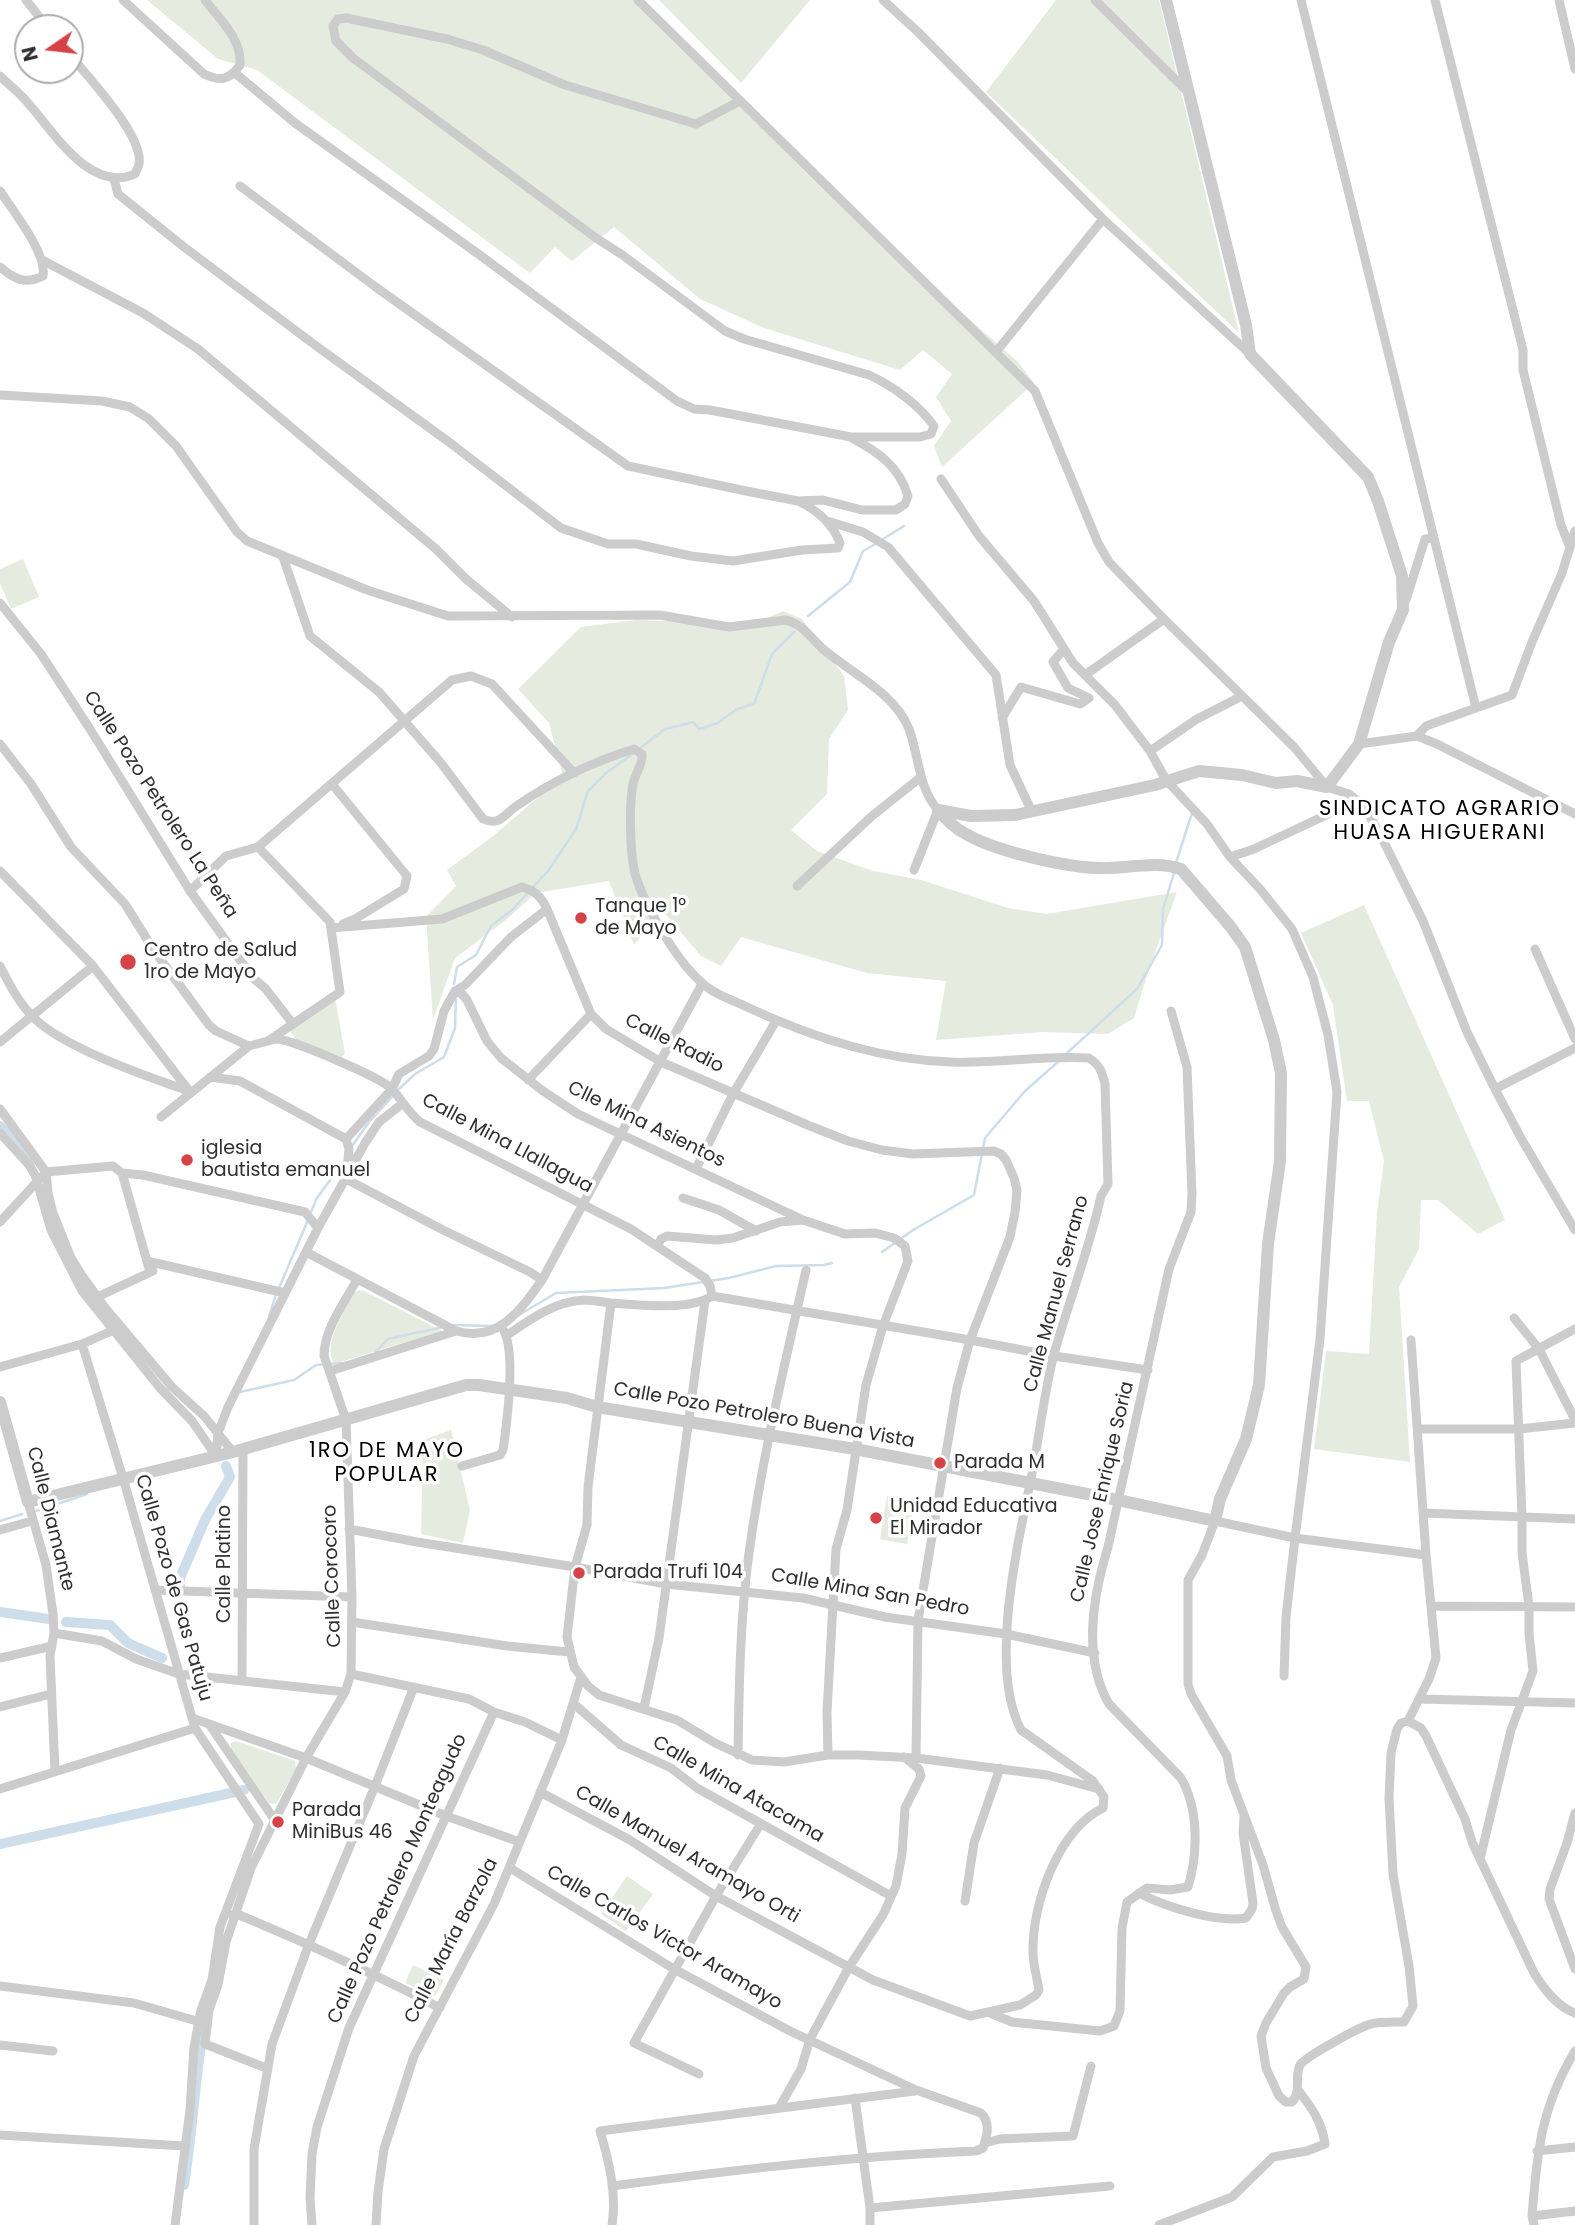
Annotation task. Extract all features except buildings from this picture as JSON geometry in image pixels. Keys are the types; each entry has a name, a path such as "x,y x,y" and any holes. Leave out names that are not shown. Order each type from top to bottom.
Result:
{"street":[{"path":"26,0 37,14"},
{"path":"123,0 204,74 217,80 227,79 240,65 241,54 236,41 205,0"},
{"path":"638,0 1035,391 1098,543 1109,562 1294,747 1327,787"},
{"path":"883,0 1103,219 1250,354 1368,478 1378,500 1402,576 1403,610"},
{"path":"1095,0 1190,95"},
{"path":"1166,0 1246,325 1250,354"},
{"path":"1301,0 1476,708"},
{"path":"1435,0 1523,349 1522,370 1561,525 1569,545"},
{"path":"1559,0 1575,69"},
{"path":"234,73 295,123 677,401 694,409 851,438 920,437 931,434 934,426 928,417 884,382 725,331 353,58 336,41 333,26 338,19 345,18 447,39 483,50 565,85 696,124 740,101"},
{"path":"0,76 26,100 75,158 92,170 114,178 135,174 139,164 133,137 84,72"},
{"path":"114,178 118,194 184,247 561,528 608,544 636,544 691,556 733,561 802,550 838,548 840,543 828,521 817,510 798,501"},
{"path":"240,186 377,288 628,466 798,501 823,500 862,510 896,510 905,504 908,496 886,458 851,438"},
{"path":"0,191 42,260 44,268 43,276 27,281 19,280 0,267"},
{"path":"996,352 1103,219"},
{"path":"42,260 143,313 198,349 436,549 466,579 512,617"},
{"path":"0,395 102,401 141,412 176,446 237,532 247,541 367,590 438,614 458,617 672,616 730,627 785,620 793,622 802,627 821,648 882,694 901,715 908,728 927,794 956,828 968,836 1040,859 1093,868 1155,865 1181,869 1245,947 1274,1040 1281,1073 1280,1161 1268,1244 1259,1385 1255,1409 1246,1439 1220,1499 1202,1555 1188,1580 1188,1684 1191,1694 1227,1755 1231,1780 1263,1865 1270,1896 1282,1927 1306,1967 1304,1979 1284,1993 1261,2036 1266,2068 1279,2096 1286,2102 1292,2102 1296,2097 1298,2069 1308,2057 1370,2024 1404,2022 1413,2006 1409,1966 1394,1886 1389,1813 1391,1753 1397,1729 1401,1723 1408,1721 1433,1670 1436,1658 1411,1340"},
{"path":"942,479 979,536 1034,601 1073,663 1115,705 1150,751 1166,780 1207,824 1230,857 1292,929 1312,977 1328,1035 1337,1092 1320,1339 1294,1538 1286,1617 1284,1676"},
{"path":"828,521 863,532 888,547 996,675 1010,765 1032,812"},
{"path":"1417,736 1426,726 1513,695 1532,642 1563,573 1575,531"},
{"path":"1327,787 1359,744 1389,642 1403,610 1425,539 1433,538"},
{"path":"283,556 310,636 379,692 441,763 483,819 491,823 498,822 515,807 598,760 634,750 642,754 643,763 633,783 631,845 640,889 675,950 702,984 776,1021 733,1094 696,1169"},
{"name":"Calle Pozo Petrolero La Peña","path":"0,603 41,654 66,691 190,891 253,978 265,988 293,1024"},
{"path":"1085,675 1164,619"},
{"path":"1002,718 1021,687 1080,704 1089,698 1068,688 1053,662 1064,649"},
{"path":"190,891 226,856 258,848 452,680 471,676 492,684 574,773"},
{"path":"1150,751 1197,719 1242,696"},
{"path":"1359,744 1417,736 1575,814"},
{"path":"0,744 31,784 71,847 125,905 155,953 209,1025 249,1046"},
{"path":"938,810 992,817 1032,812 1155,785 1199,771 1242,775 1276,783 1297,782 1349,794 1358,800 1372,818 1423,921 1467,1032 1495,1089 1516,1131 1575,1230"},
{"path":"797,886 872,816 921,777"},
{"path":"331,928 355,919 404,889 407,876 332,785"},
{"path":"1230,857 1254,849 1358,800"},
{"path":"914,870 938,810"},
{"path":"161,1117 249,1046 268,1041 340,992 331,928 324,915 258,848"},
{"path":"0,871 93,966 136,1018 161,1056 190,1092"},
{"path":"331,928 442,919 522,887 533,890 541,897 547,909 511,937 465,985 455,991 444,1011 429,1056 399,1074 391,1089 346,1139"},
{"name":"Calle Radio","path":"547,909 591,1014 606,1029 661,1062 848,1141 882,1150 914,1154 982,1150 1001,1154 1014,1178 1017,1190 1015,1212 1010,1237 970,1340"},
{"path":"1535,949 1575,1039"},
{"path":"0,966 12,989 32,1016 53,1033 190,1092"},
{"path":"0,1042 93,966"},
{"path":"306,1252 356,1281 456,1331 478,1335 501,1326 522,1309 542,1280 702,984"},
{"name":"Clle Mina Asientos","path":"455,991 467,1000 492,1048 557,1101 620,1134 803,1220 845,1234 875,1233 894,1238 905,1245 908,1261 883,1326"},
{"name":"Calle Jose Enrique Soria","path":"1139,1894 1147,1888 1170,1890 1188,1887 1193,1871 1195,1823 1186,1787 1181,1778 1125,1721 1101,1690 1095,1653 1094,1599 1149,1370 1169,1269 1191,1212 1187,1067 1171,1011"},
{"path":"528,1080 591,1014"},
{"name":"Calle Manuel Serrano","path":"776,1021 856,1048 948,1062 1089,1058 1097,1063 1101,1070 1105,1084 1108,1184 1101,1196 1054,1356 1006,1634 1008,1689 1015,1720 1021,1730 1081,1772 1101,1790"},
{"name":"Calle Mina Llallagua","path":"268,1041 276,1039 292,1042 370,1075 391,1089 420,1122 658,1245 705,1278 710,1286 708,1298"},
{"path":"1495,1089 1575,1048"},
{"path":"210,1077 240,1081 346,1139 349,1149 346,1179"},
{"path":"216,1456 218,1433 228,1407 318,1228 379,1122 402,1104"},
{"path":"0,1110 46,1172 48,1193 60,1231 71,1258 94,1299 114,1330 160,1388 192,1421 216,1456"},
{"path":"0,1133 30,1166 51,1230 72,1274 172,1387 238,1450"},
{"path":"0,1222 46,1172 113,1166 122,1173 143,1175 305,1212 318,1228"},
{"path":"122,1173 150,1272"},
{"path":"346,1179 542,1280"},
{"path":"682,1198 695,1200 719,1210 756,1231"},
{"path":"658,1245 661,1239 667,1236 716,1240 756,1231 780,1222 803,1220"},
{"path":"147,1261 285,1293"},
{"path":"94,1299 164,1266"},
{"path":"738,1755 749,1553 770,1434 806,1270"},
{"name":"Calle Corocoro","path":"266,2068 205,2045 209,2010 218,1985 226,1942 251,1868 306,1758 345,1692 351,1674 352,1597 346,1420 324,1356 324,1346 327,1335 356,1281"},
{"path":"506,1336 541,1313 560,1305 584,1300 681,1305 708,1298 1149,1370"},
{"path":"644,1708 659,1638 688,1420 708,1298"},
{"path":"611,1303 588,1487 587,1525 575,1567 567,1637 569,1652 581,1678 599,1695 677,1720 738,1755 764,1762 784,1762 828,1755 904,1757 1047,1775 1101,1790 1104,1797 1103,1808 1088,1816 1076,1828 1048,1875 1041,1898 1033,1954 1039,1990 1020,2005 989,2012"},
{"path":"1418,1429 1519,1429 1575,1422 1539,1349 1514,1318"},
{"path":"462,1466 500,1455 510,1399 506,1336 501,1326"},
{"path":"828,1755 827,1712 836,1549 847,1510 866,1385 883,1326"},
{"path":"1480,1858 1511,1730 1533,1671 1522,1553 1516,1360 1575,1329"},
{"path":"0,1367 82,1345 114,1330"},
{"path":"330,1371 456,1331"},
{"path":"916,1758 918,1620 957,1388 970,1340"},
{"name":"Calle Pozo de Gas Patuju","path":"82,1345 195,1728 258,1820 258,1827 225,1916"},
{"name":"Calle Pozo Petrolero Buena Vista","path":"28,1502 216,1456 466,1385 479,1385 567,1398 597,1407 770,1434 1118,1500 1294,1538 1426,1555"},
{"name":"Calle Diamante","path":"0,1402 46,1566 54,1633 51,1694 55,1772"},
{"name":"Calle Platino","path":"238,1450 243,1593 242,1681"},
{"path":"1423,1513 1575,1519"},
{"path":"0,1530 32,1521"},
{"name":"Calle Mina San Pedro","path":"349,1528 452,1549 666,1584 803,1598 885,1617 1006,1634 1095,1653"},
{"path":"155,1590 352,1597"},
{"path":"1431,1606 1575,1607"},
{"path":"352,1622 507,1646 569,1652"},
{"path":"54,1633 102,1641 136,1659 179,1674 345,1692"},
{"path":"0,1658 52,1646"},
{"path":"351,1674 469,1699 562,1740"},
{"name":"Calle María Barzola","path":"376,2225 380,2175 390,2124 414,2056 471,1951 509,1868 562,1740 581,1678"},
{"path":"254,2225 254,2149 266,2068 283,2012 309,1944 414,1687"},
{"path":"0,1707 51,1694"},
{"path":"1420,1699 1575,1703"},
{"name":"Calle Mina Atacama","path":"574,1704 621,1745 671,1768 687,1782 891,1896"},
{"name":"Calle Pozo Petrolero Monteagudo","path":"312,2225 312,2154 317,2127 349,2028 494,1712"},
{"path":"192,1717 306,1758 446,1816 520,1842"},
{"path":"1408,1721 1420,1728 1426,1736 1534,1973 1545,1989 1574,2015"},
{"path":"209,1724 274,1819"},
{"path":"0,1789 195,1728"},
{"path":"779,2108 801,2069 810,2039 849,1966 883,1916 896,1886 902,1854 905,1808 921,1776 919,1769 904,1757"},
{"path":"965,1901 975,1843 1000,1768"},
{"name":"Calle Manuel Aramayo Orti","path":"540,1792 630,1840 716,1896 873,1980 970,2016 989,2012"},
{"path":"1575,1812 1549,1899 1575,1969"},
{"path":"989,2012 1012,2022 1100,2031 1114,2026 1120,2011 1122,1928 1127,1902 1139,1894 1178,1910 1218,1917 1246,1918 1252,1909 1243,1833 1244,1815"},
{"path":"699,2074 634,2043 716,1896 761,1825"},
{"name":"Calle Carlos Victor Aramayo","path":"509,1868 674,1969 790,2031 916,2090 981,2113 988,2124 985,2143"},
{"path":"175,2225 190,2110 194,2046 201,2010 212,1980 217,1938 225,1916 237,1914 309,1944 440,2008"},
{"path":"0,1986 134,2003 200,2022"},
{"path":"0,2045 53,2050"},
{"path":"1575,2051 1547,2108 1537,2151 1533,2220 1575,2211"},
{"path":"612,2186 732,2170 976,2151 983,2148 985,2143 1000,2139 1073,2136 1091,2066"},
{"path":"612,2225 615,2209 607,2155 600,2131 916,2090"},
{"path":"1159,2225 1231,2197 1273,2157 1307,2151 1325,2144 1323,2129 1314,2111 1298,2090"},
{"path":"855,2098 870,2225"},
{"path":"0,2135 184,2146"},
{"path":"1537,2151 1575,2147"},
{"path":"870,2208 1110,2186"}],"shaded area":[{"path":"147,0 638,0 863,225 1018,362 1034,383 942,467 934,446 951,421 936,397 952,374 923,350 900,370 764,328 700,299 614,227 572,261 555,247 530,273 257,70 218,59"},
{"path":"659,0 810,0 741,83"},
{"path":"1056,0 1159,0 1239,333 986,92"},
{"path":"23,559 39,597 11,609 0,583 0,569"},
{"path":"783,611 802,619 844,676 848,710 829,739 827,794 791,830 817,851 873,871 921,880 1008,908 1047,914 1177,892 1134,1018 1108,1034 1043,1032 936,1040 946,981 867,973 741,937 721,966 701,956 662,910 634,945 609,881 536,893 507,919 455,958 433,1020 426,917 456,886 447,870 493,836 563,776 549,723 518,689 581,627 636,620 701,622 745,628"},
{"path":"1364,905 1505,1220 1478,1234 1438,1200 1421,1200 1419,1249 1399,1287 1410,1462 1314,1449 1326,1351 1369,1354 1377,1213 1384,1161 1369,1101 1347,1101 1333,1005 1301,933"},
{"path":"335,998 345,1054 341,1057 295,1039 289,1029"},
{"path":"359,1290 442,1331 334,1364 331,1355 333,1337 340,1318 354,1293"},
{"path":"451,1430 470,1510 463,1543 421,1534 423,1440"},
{"path":"887,1496 914,1501 907,1544 880,1539"},
{"path":"236,1741 295,1761 296,1769 276,1804 269,1803 231,1749 231,1743"},
{"path":"627,1876 653,1894 626,1931 601,1914"},
{"path":"413,1965 444,1980 435,1996 405,1983"}],"waterway":[{"path":"883,539 904,526"},
{"path":"808,616 850,582 863,551 877,543"},
{"path":"639,749 665,729 693,722 699,729 718,723 737,709 754,704 772,654 794,632"},
{"path":"454,984 457,967 476,955 491,926 511,911 548,871 576,829 588,791 606,773 634,753"},
{"path":"1176,863 1192,813"},
{"path":"1066,1054 1137,989 1162,945 1163,909 1174,873"},
{"path":"399,1089 415,1074 444,1057 455,1028 456,997"},
{"path":"882,1252 913,1230 974,1195 985,1138 1025,1091 1059,1061"},
{"path":"352,1146 392,1097"},
{"path":"0,1126 33,1159"},
{"path":"310,1214 317,1198 344,1161"},
{"path":"279,1288 308,1220"},
{"path":"519,1315 556,1293 664,1288 729,1278 776,1266 832,1263"},
{"path":"269,1317 276,1294"},
{"path":"453,1325 491,1326"},
{"path":"376,1352 388,1339 443,1327"},
{"path":"240,1392 294,1380 316,1365 342,1363"},
{"path":"180,1585 180,1578 205,1520 230,1477 226,1466"},
{"path":"36,1511 87,1494"},
{"path":"0,1521 22,1514"},
{"path":"0,1612 49,1619"},
{"path":"66,1622 110,1625 128,1643 162,1658"},
{"path":"0,1844 244,1790"},
{"path":"184,2185 203,2031"}],"place":[{"name":"Tanque 1° de Mayo","path":"581,918"},
{"name":"Centro de Salud 1ro de Mayo","path":"128,962"},
{"name":"iglesia bautista emanuel","path":"187,1160"},
{"name":"Parada M","path":"940,1463"},
{"name":"Unidad Educativa El Mirador","path":"876,1518"},
{"name":"Parada Trufi 104","path":"579,1573"},
{"name":"Parada MiniBus 46","path":"278,1822"}],"district":[{"name":"SINDICATO AGRARIO HUASA HIGUERANI","path":"1440,822"},
{"name":"1RO DE MAYO POPULAR","path":"387,1464"}]}
